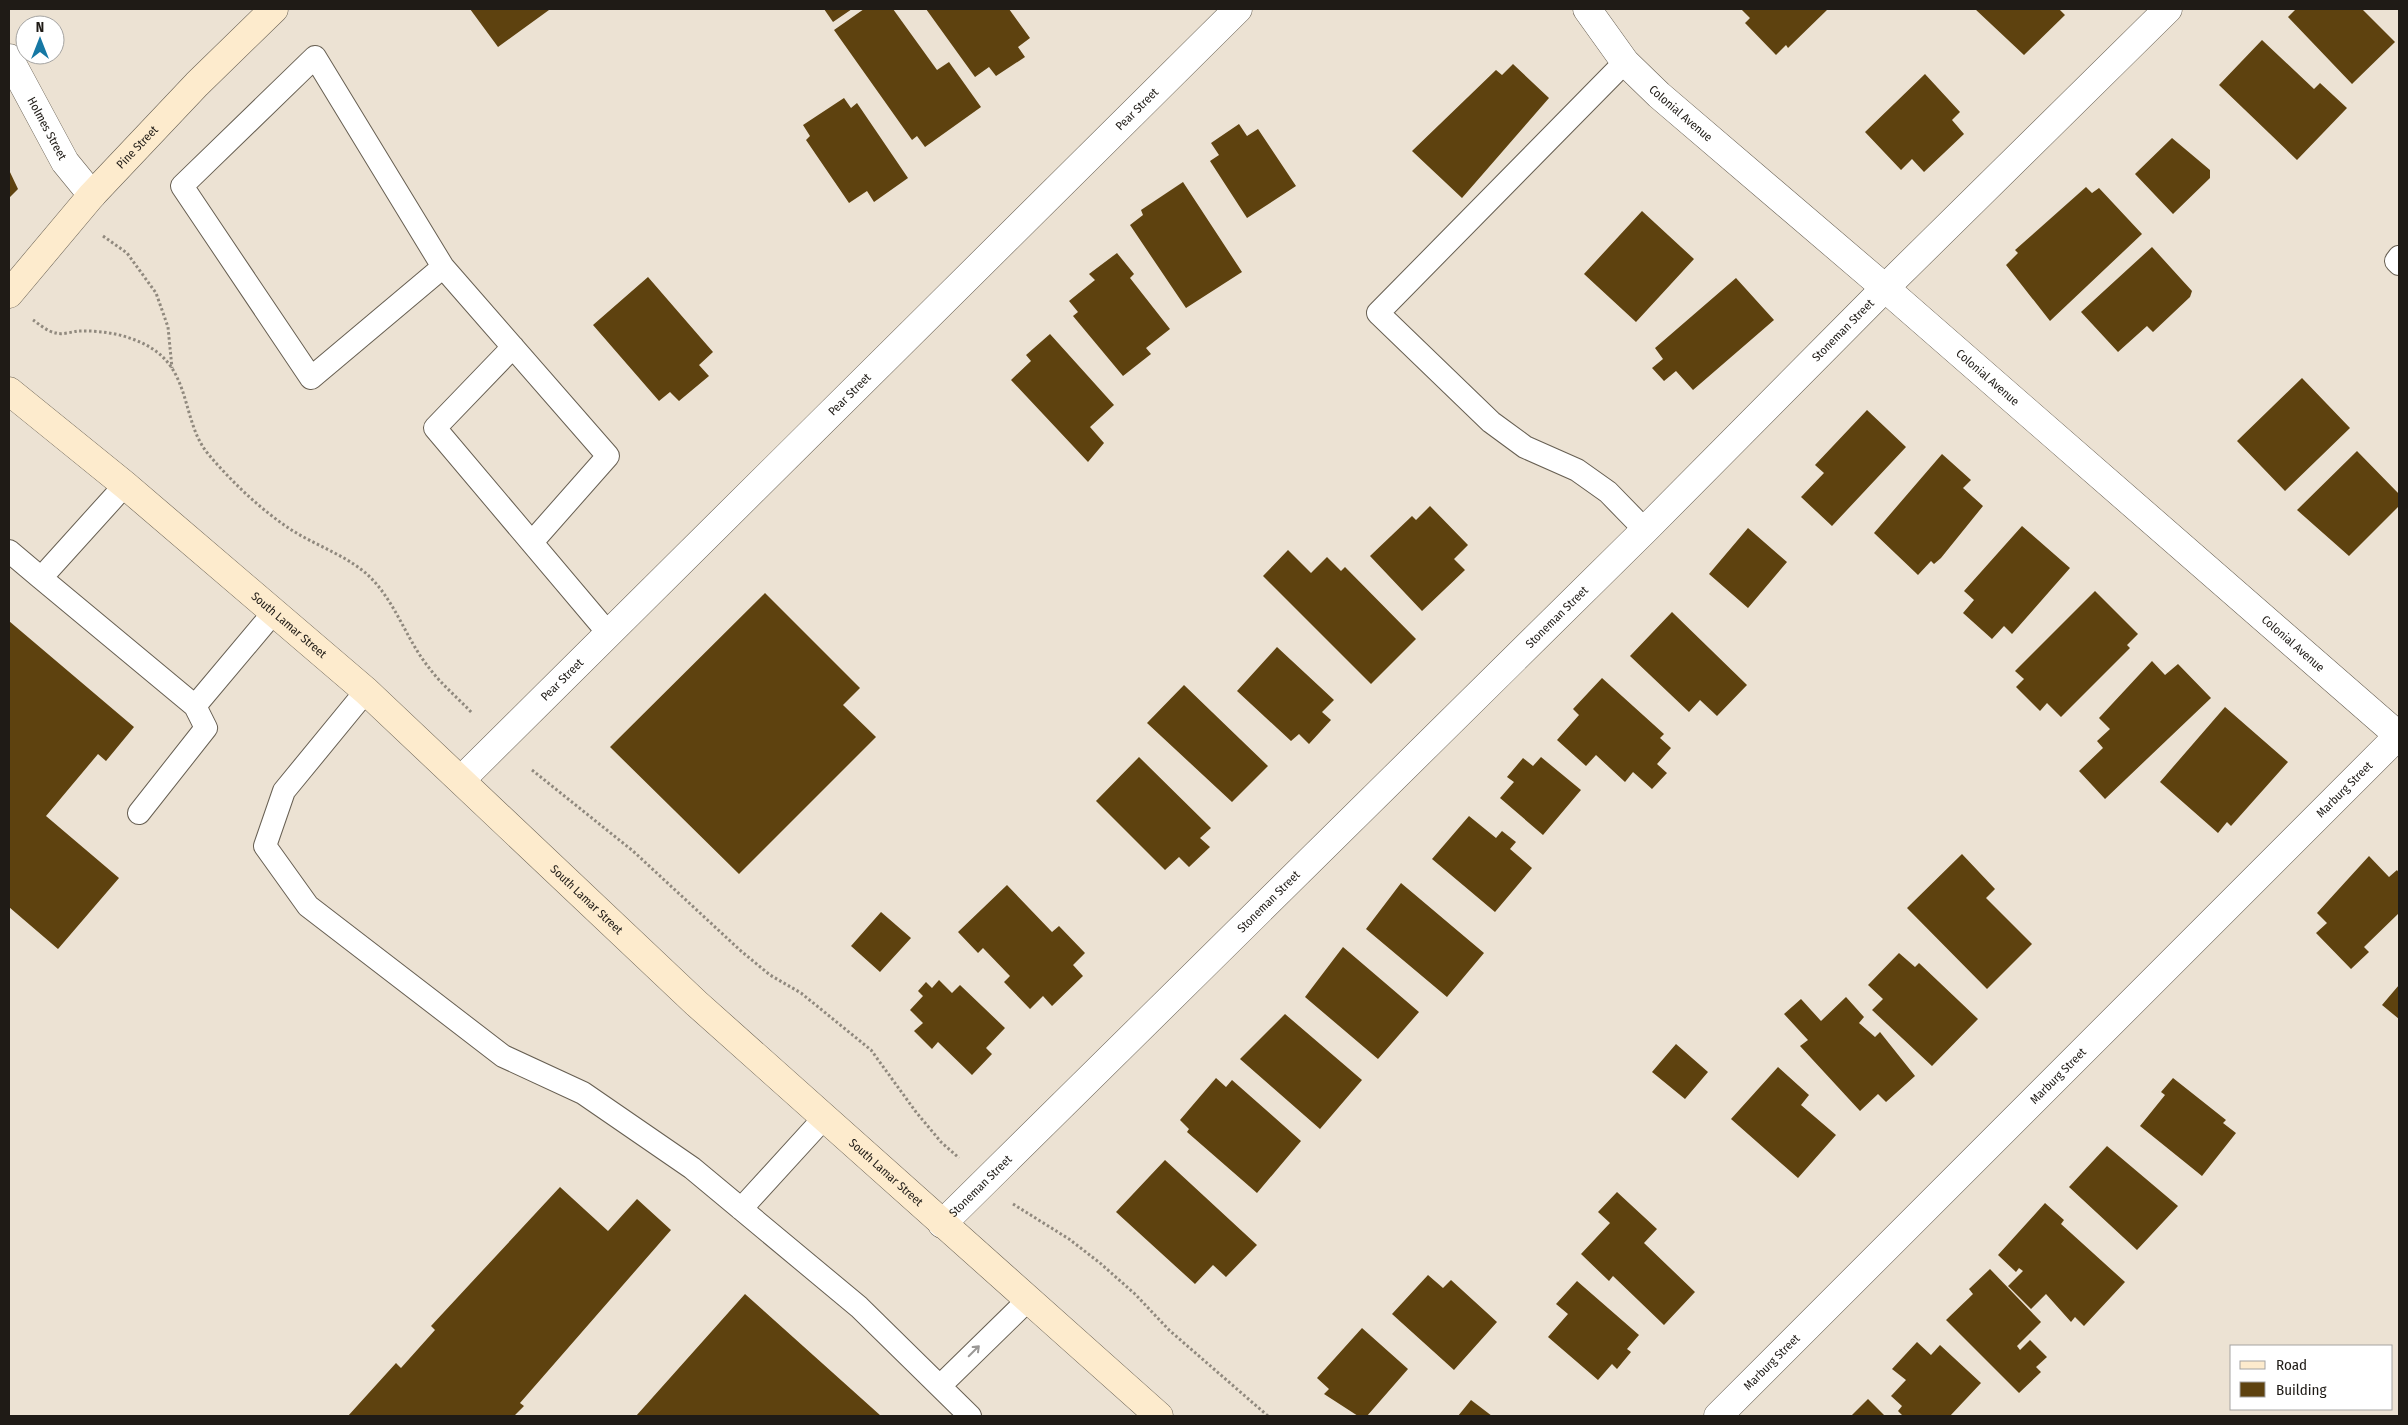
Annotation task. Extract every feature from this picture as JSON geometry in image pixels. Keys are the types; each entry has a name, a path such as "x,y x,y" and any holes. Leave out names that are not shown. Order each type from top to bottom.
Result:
{"main road":[{"name":"Pine Street","path":"9,294 92,195 197,84 274,9"},
{"name":"South Lamar Street","path":"9,391 124,485 366,691 462,779 696,1003 1159,1416"}],"street":[{"name":"Pear Street","path":"462,779 1238,9"},
{"name":"Colonial Avenue","path":"1587,9 1625,62 1659,96 1885,288 2399,736"},
{"name":"Stoneman Street","path":"942,1224 1646,530 1885,288 2168,9"},
{"name":"Holmes Street","path":"9,58 65,162 92,195"},
{"name":"Marburg Street","path":"1718,1416 2399,736"}],"lane":[{"path":"443,267 311,378 182,186 315,57 443,267 608,456 533,541"},
{"path":"1625,62 1378,313 1491,422 1525,447 1577,470 1608,492 1646,530"},
{"path":"2399,257 2396,261 2399,264"},
{"path":"513,347 435,428 533,541 609,634"},
{"path":"41,578 124,485"},
{"path":"9,551 195,706 206,728 139,813"},
{"path":"195,706 274,612"},
{"path":"366,691 284,791 265,846 308,906 503,1056 583,1093 692,1168 859,1307 970,1416"},
{"path":"741,1209 824,1118"},
{"path":"940,1386 1028,1301"}],"path":[{"path":"99,234 127,252 156,293 168,327 172,368"},
{"path":"33,320 56,333 79,331 108,333 134,340 157,352 172,368 185,394 195,434 207,453 255,501 289,528 362,570 376,584 388,601 430,669 472,713"},
{"path":"532,770 633,851 741,951 770,975 801,993 871,1050 916,1112 941,1142 1020,1210 1069,1239 1100,1262 1135,1294 1169,1330 1268,1416"}],"building":[{"path":"470,9 548,9 549,10 498,47"},
{"path":"824,9 852,9 833,22"},
{"path":"864,9 893,9 937,70 949,62 981,107 925,147 917,136 912,140 834,30"},
{"path":"926,9 1009,9 1030,38 1018,47 1025,57 996,76 989,67 975,77"},
{"path":"1741,9 1828,9 1788,48 1786,45 1776,55 1745,23 1750,18"},
{"path":"1975,9 2059,9 2065,15 2024,55"},
{"path":"2296,9 2362,9 2395,42 2352,84 2288,17"},
{"path":"2262,40 2314,89 2320,83 2347,108 2297,160 2219,85"},
{"path":"1513,64 1549,98 1462,198 1412,151 1496,70 1502,75"},
{"path":"1925,74 1960,112 1952,120 1964,134 1924,172 1912,159 1901,170 1865,132"},
{"path":"844,98 851,108 857,103 908,178 874,202 867,191 849,203 806,140 810,136 803,125"},
{"path":"1239,124 1247,136 1258,129 1296,186 1247,218 1210,161 1219,155 1211,143"},
{"path":"2172,138 2210,170 2210,178 2173,214 2135,174"},
{"path":"9,170 18,189 9,198"},
{"path":"1183,182 1242,272 1186,308 1130,225 1143,215 1141,210"},
{"path":"2086,187 2092,193 2099,188 2142,234 2050,321 2006,265 2018,253 2015,250"},
{"path":"1642,211 1694,259 1636,322 1584,274"},
{"path":"2152,247 2192,291 2190,297 2153,332 2147,326 2118,352 2081,312"},
{"path":"1117,253 1134,274 1130,278 1170,329 1146,348 1151,354 1123,376 1073,316 1078,312 1069,301 1095,280 1089,274"},
{"path":"648,277 713,352 699,365 709,376 679,401 670,392 659,401 593,325"},
{"path":"1736,278 1774,320 1693,390 1676,371 1664,381 1652,368 1663,359 1655,348"},
{"path":"1050,334 1114,405 1090,427 1104,443 1088,462 1011,380 1031,361 1026,355"},
{"path":"2302,378 2350,428 2285,491 2237,441"},
{"path":"1867,410 1906,447 1832,526 1801,497 1824,473 1815,465"},
{"path":"2357,451 2399,494 2399,506 2349,556 2297,510"},
{"path":"1942,454 1971,480 1963,488 1983,506 1941,558 1934,564 1931,561 1918,575 1874,533"},
{"path":"1430,506 1468,545 1454,559 1465,570 1422,611 1370,556 1412,516 1416,520"},
{"path":"2022,526 2070,568 2012,634 2004,626 1992,639 1963,613 1974,600 1964,591"},
{"path":"1748,528 1787,562 1748,608 1709,574"},
{"path":"1288,550 1311,573 1327,557 1341,571 1345,567 1416,639 1371,684 1263,576"},
{"path":"2095,591 2138,634 2127,645 2130,648 2061,717 2047,703 2040,711 2016,687 2024,679 2015,671"},
{"path":"765,593 860,688 843,705 876,737 739,874 610,747"},
{"path":"1672,612 1747,685 1717,716 1700,700 1689,712 1630,656"},
{"path":"9,621 134,727 106,761 98,754 46,816 119,878 58,949 9,907"},
{"path":"1277,647 1334,700 1322,712 1331,720 1309,744 1299,734 1291,741 1237,691"},
{"path":"2152,661 2165,675 2178,664 2211,698 2105,799 2079,771 2103,748 2097,741 2110,729 2099,718"},
{"path":"1602,678 1664,734 1660,738 1671,748 1657,764 1667,773 1652,789 1633,772 1625,782 1596,755 1586,766 1557,740 1579,715 1573,709"},
{"path":"1184,685 1268,766 1232,802 1147,723"},
{"path":"2225,707 2288,762 2231,826 2227,822 2218,833 2160,782"},
{"path":"1139,757 1211,828 1200,838 1210,847 1189,867 1179,857 1165,870 1096,801"},
{"path":"1541,757 1581,790 1543,835 1500,798 1514,782 1507,777 1523,758 1533,766"},
{"path":"1469,816 1496,838 1502,831 1516,842 1510,849 1532,868 1495,912 1432,859"},
{"path":"1962,854 1995,889 1986,898 2032,944 1987,989 1907,908"},
{"path":"2369,856 2389,877 2397,870 2399,873 2399,913 2364,947 2369,952 2351,969 2316,933 2327,923 2317,913"},
{"path":"1401,883 1484,953 1447,997 1366,929"},
{"path":"1007,885 1052,932 1059,926 1085,953 1073,965 1083,976 1052,1006 1043,996 1030,1009 1004,982 1010,976 983,948 978,953 958,932"},
{"path":"881,912 911,938 880,972 851,946"},
{"path":"1343,947 1419,1012 1378,1059 1305,997"},
{"path":"1899,953 1915,967 1919,963 1978,1019 1932,1066 1872,1010 1883,999 1868,985"},
{"path":"939,980 952,993 960,985 1005,1028 986,1048 992,1054 972,1075 938,1042 932,1049 914,1031 923,1023 910,1010 923,996 918,991 926,982 932,988"},
{"path":"2399,985 2399,1019 2382,1005"},
{"path":"1846,997 1864,1017 1859,1023 1875,1037 1880,1032 1915,1076 1886,1102 1878,1094 1860,1111 1800,1046 1808,1040 1784,1014 1801,999 1821,1021"},
{"path":"1285,1014 1362,1080 1320,1129 1240,1059"},
{"path":"1676,1044 1708,1072 1685,1099 1652,1072"},
{"path":"1778,1067 1809,1095 1801,1105 1836,1135 1798,1178 1731,1119"},
{"path":"1216,1078 1226,1087 1232,1080 1301,1141 1257,1193 1187,1132 1189,1129 1180,1120"},
{"path":"2173,1078 2226,1120 2223,1123 2236,1133 2202,1176 2140,1126 2165,1095 2161,1092"},
{"path":"2107,1146 2178,1206 2137,1250 2069,1187"},
{"path":"1165,1160 1257,1245 1226,1277 1213,1265 1195,1284 1116,1212"},
{"path":"560,1187 608,1231 637,1199 671,1230 520,1403 524,1406 514,1416 348,1416 396,1363 401,1368 435,1330 431,1326"},
{"path":"1617,1192 1657,1229 1644,1243 1695,1292 1664,1325 1613,1276 1609,1281 1581,1254 1610,1223 1598,1212"},
{"path":"2045,1203 2064,1220 2061,1224 2125,1282 2084,1326 2075,1317 2071,1322 2046,1294 2031,1309 2008,1286 2023,1271 2019,1268 2016,1272 1998,1255"},
{"path":"1990,1269 2041,1322 2017,1346 2020,1350 2030,1340 2047,1357 2036,1367 2041,1372 2019,1393 1946,1320 1973,1294 1969,1289"},
{"path":"1428,1275 1443,1288 1451,1280 1497,1322 1454,1370 1392,1314"},
{"path":"1577,1281 1639,1335 1627,1349 1631,1352 1617,1369 1612,1364 1598,1380 1548,1337 1568,1314 1556,1304"},
{"path":"745,1294 881,1416 636,1416"},
{"path":"1362,1328 1408,1369 1367,1416 1358,1416 1324,1394 1329,1389 1317,1378"},
{"path":"1917,1342 1931,1355 1940,1345 1981,1383 1950,1416 1903,1416 1898,1411 1902,1406 1891,1396 1906,1380 1892,1369"},
{"path":"1868,1399 1885,1416 1851,1416"},
{"path":"1471,1400 1492,1416 1458,1416"}]}
